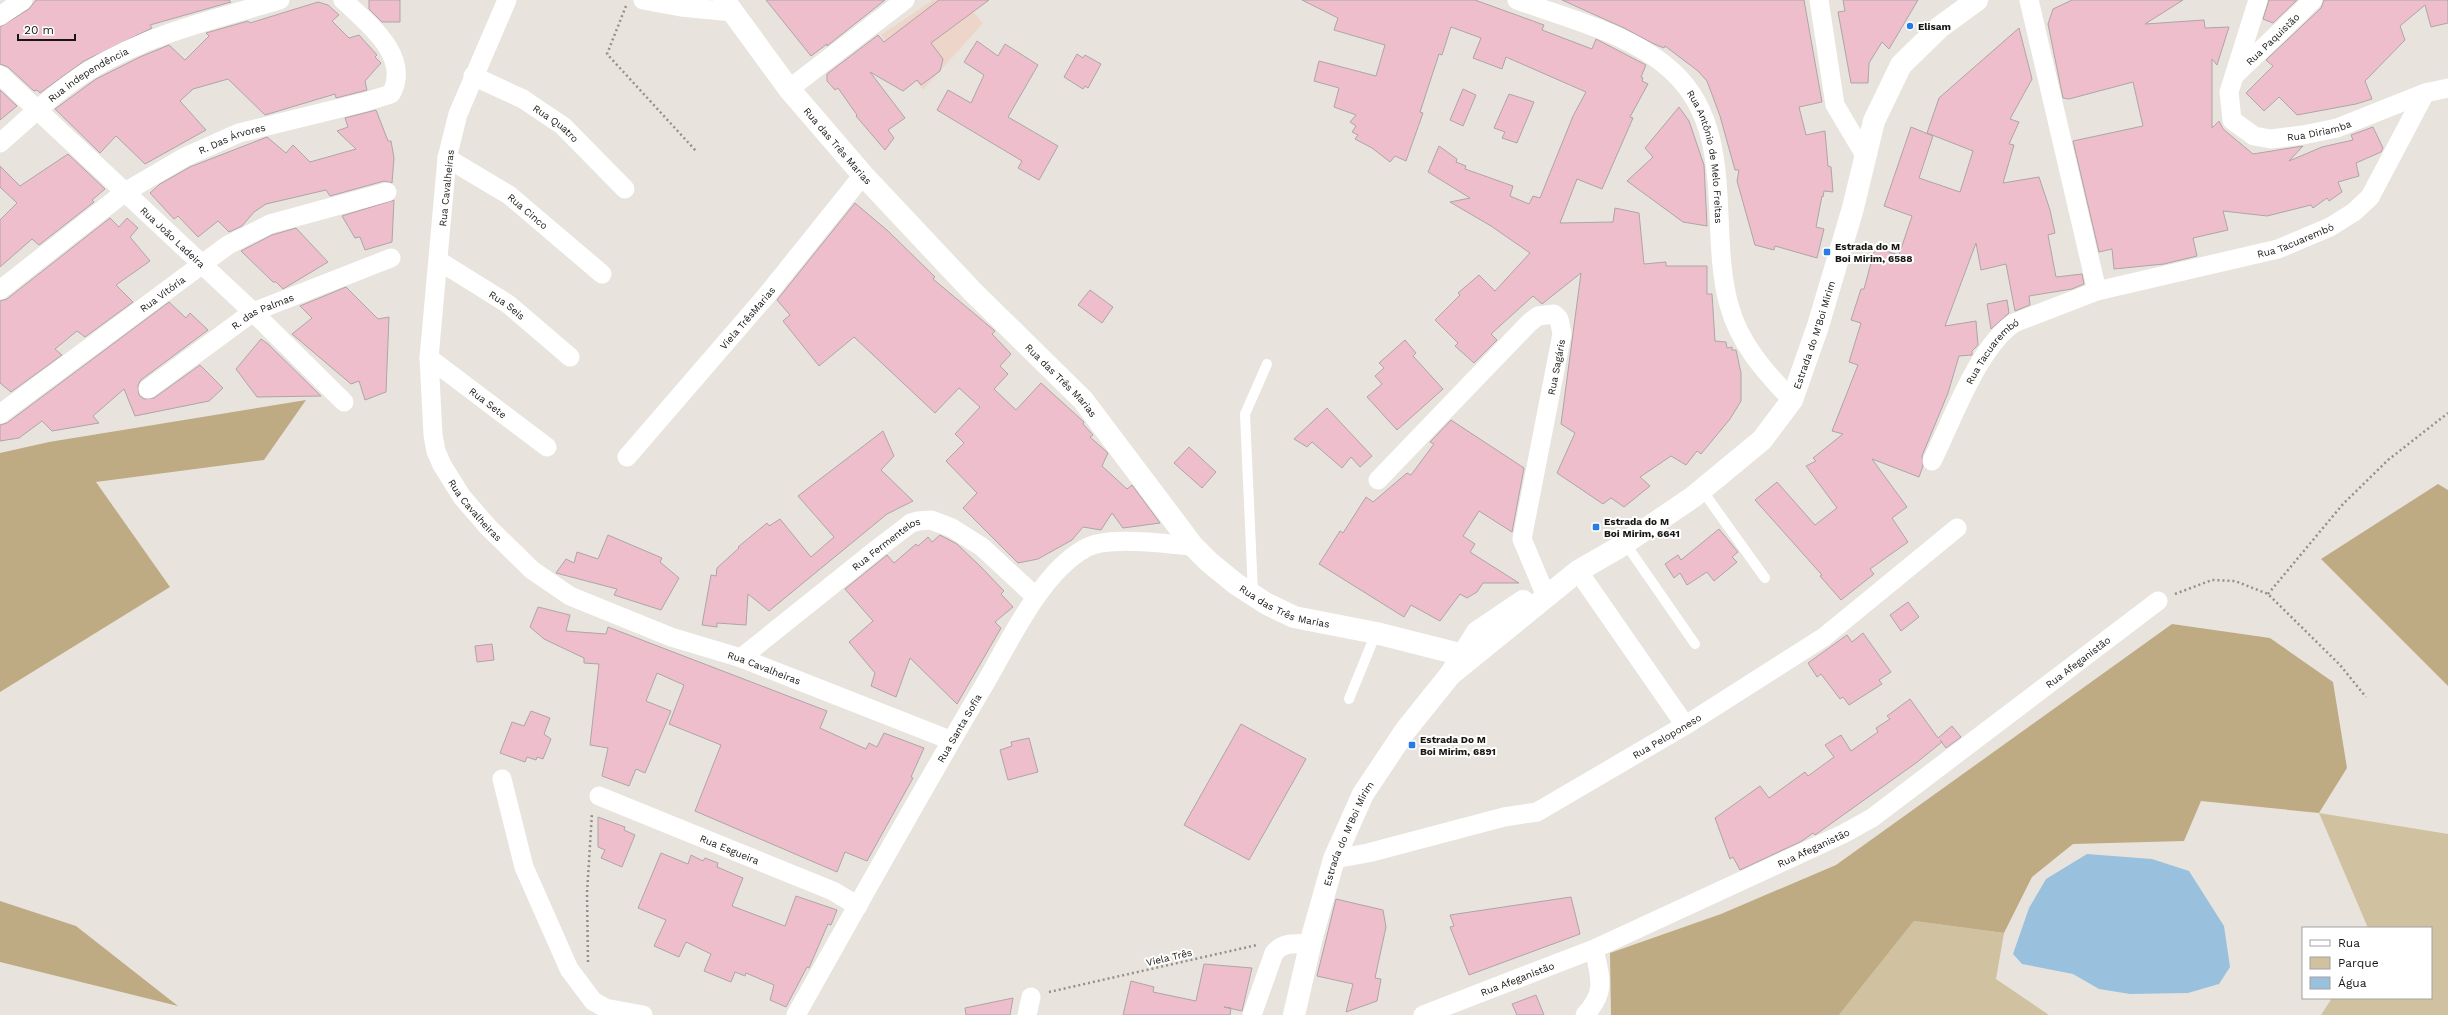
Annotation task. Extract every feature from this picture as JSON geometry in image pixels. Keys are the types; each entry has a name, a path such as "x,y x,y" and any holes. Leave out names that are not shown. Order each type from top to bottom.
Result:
{"main road":[{"name":"Estrada do M'Boi Mirim","path":"1450,675 1572,576 1625,543 1702,490 1762,440 1792,400 1818,326 1866,157 1874,121 1901,65 1940,27 1977,0"},
{"name":"Rua das Três Marias","path":"728,6 789,89 863,175 972,291 1083,400 1192,546 1209,562 1253,595 1294,617 1376,633 1463,655"},
{"name":"Estrada do M'Boi Mirim","path":"1294,1015 1334,859 1363,794 1404,731 1450,675 1477,632 1543,589 1572,576"}],"street":[{"path":"0,16 23,0"},
{"name":"Rua independência","path":"0,143 38,110 89,70 152,38 280,0"},
{"name":"R. Das Árvores","path":"0,290 125,192 185,157 239,133 365,102 391,94 394,85 395,70 386,44 343,0"},
{"name":"Rua Cavalheiras","path":"506,0 458,114 447,158 439,261 429,358 434,440 436,451 442,465 462,498 488,527 532,570 570,596 671,637 741,658 950,740"},
{"path":"644,0 681,7 728,6"},
{"path":"789,89 905,0"},
{"name":"Rua Antônio de Melo Freitas","path":"1517,0 1623,39 1650,54 1668,68 1687,89 1701,112 1711,144 1719,194 1721,250 1729,306 1745,343 1765,371 1792,400"},
{"path":"1819,0 1835,105 1866,157"},
{"path":"2029,0 2097,291"},
{"name":"Rua Diriamba","path":"2258,0 2229,92 2232,120 2254,136 2271,139 2337,128 2425,93 2448,88"},
{"name":"Rua Paquistão","path":"2233,77 2312,0"},
{"name":"Rua João Ladeira","path":"0,75 200,264 253,312 344,402"},
{"name":"Rua Quatro","path":"473,76 523,99 563,126 625,189"},
{"name":"Rua Tacuarembó","path":"1932,461 1982,358 2003,331 2014,323 2097,291 2278,250 2330,227 2354,212 2370,197 2425,93"},
{"name":"Rua Cinco","path":"447,158 509,195 602,274"},
{"name":"Viela TrêsMarias","path":"627,458 766,296 863,175"},
{"name":"Rua Vitória","path":"0,414 200,264 228,245 270,224 387,192"},
{"name":"R. das Palmas","path":"148,389 253,312 391,258"},
{"name":"Rua Seis","path":"439,261 508,304 570,357"},
{"name":"Rua Sagáris","path":"1378,480 1529,322 1538,316 1554,314 1559,319 1562,334 1522,539 1543,589"},
{"name":"Rua Sete","path":"429,358 548,447"},
{"name":"Rua Fermentelos","path":"741,658 877,549 911,523 918,521 931,520 952,528 982,547 1036,597"},
{"name":"Rua Peloponeso","path":"1334,859 1368,853 1504,817 1537,812 1685,725 1824,637 1958,528"},
{"name":"Rua Santa Sofia","path":"796,1015 950,740 1036,597 1069,560 1082,550 1095,544 1147,543 1192,546"},
{"path":"1572,576 1685,725"},
{"name":"Rua Afeganistão","path":"1423,1015 1594,949 1843,834 1872,818 2158,601"},
{"path":"502,779 524,867 569,969 592,1001 605,1008 643,1015"},
{"name":"Rua Esgueira","path":"599,796 833,891 858,906"},
{"path":"1252,1015 1274,954 1278,948 1290,943 1311,944"},
{"path":"1585,1015 1599,996 1602,984 1594,949"},
{"path":"1027,1015 1031,997"}],"lane":[{"path":"1253,595 1245,414 1266,364"},
{"path":"1702,490 1765,578"},
{"path":"1625,543 1695,644"},
{"path":"1349,699 1376,633"}],"path":[{"path":"628,0 607,54 696,151"},
{"path":"2268,594 2343,504 2388,460 2448,413"},
{"path":"2158,601 2212,580 2235,581 2268,594 2340,665 2366,697"},
{"path":"589,968 587,893 591,815 599,796"},
{"name":"Viela Três","path":"1031,997 1262,944"}],"shaded area":[{"path":"933,0 963,0 983,23 923,90 881,35"},
{"path":"306,400 264,460 96,482 170,587 0,692 0,453 49,442"},
{"path":"2438,484 2448,490 2448,686 2321,559"},
{"path":"2172,624 2270,638 2333,682 2347,768 2319,813 2201,801 2184,841 2073,844 2032,877 2004,933 1914,921 1839,1015 1611,1015 1610,953 1721,914 1836,865"},
{"path":"0,901 76,926 178,1006 0,962"}],"green space":[{"path":"2319,813 2448,834 2448,1015 2321,1015 2331,999 2432,999 2432,927 2368,927"},
{"path":"1914,921 2004,933 1996,979 2049,1015 1839,1015"}],"water":[{"path":"2087,854 2152,859 2189,871 2224,926 2230,967 2219,984 2188,993 2130,994 2099,989 2073,974 2022,964 2013,954 2029,908 2046,879"}],"building":[{"path":"36,0 229,0 231,2 150,25 152,28 84,61 40,93 37,90 34,91 8,67 0,64 0,27 29,9"},
{"path":"369,0 400,0 400,22 382,22 369,9"},
{"path":"766,0 885,0 827,46 827,44 811,56"},
{"path":"939,0 989,0 931,43 943,59 940,71 921,85 917,80 903,91 870,72 905,118 888,130 894,138 885,150 856,116 857,115 838,88 835,90 827,81 827,74 878,35 884,42"},
{"path":"1302,0 1475,0 1544,25 1542,30 1592,49 1596,39 1646,65 1641,77 1643,78 1642,81 1648,84 1630,117 1633,118 1602,189 1577,179 1560,223 1613,222 1615,208 1639,213 1644,264 1666,262 1666,266 1707,266 1707,294 1712,294 1715,341 1726,342 1727,348 1732,347 1732,350 1736,350 1741,373 1741,401 1730,419 1701,454 1697,451 1686,465 1671,456 1640,477 1650,486 1624,507 1611,498 1603,504 1557,473 1575,433 1561,424 1581,273 1542,304 1533,296 1491,334 1497,340 1474,363 1455,346 1458,343 1435,320 1460,295 1458,293 1479,275 1495,291 1530,253 1491,226 1450,202 1470,198 1428,172 1439,146 1457,159 1456,162 1466,166 1465,169 1513,186 1510,196 1529,204 1533,196 1540,198 1573,116 1586,92 1506,57 1502,69 1473,58 1481,38 1451,27 1442,55 1439,54 1420,112 1423,113 1406,161 1395,156 1390,162 1372,148 1355,139 1358,135 1352,132 1356,126 1350,122 1356,115 1334,107 1339,88 1314,81 1319,61 1376,76 1385,45 1334,30 1338,18"},
{"path":"1562,0 1804,0 1822,102 1799,107 1806,135 1825,131 1828,166 1831,167 1833,192 1824,191 1823,197 1822,196 1816,227 1824,229 1817,258 1775,246 1774,250 1755,245 1737,181 1739,170 1735,170 1720,116 1707,81 1698,71 1665,46 1664,48 1654,44 1624,28"},
{"path":"1843,0 1918,0 1889,49 1882,42 1869,63 1868,83 1851,83 1838,12 1845,11"},
{"path":"2072,0 2183,0 2145,24 2204,20 2205,28 2229,27 2217,65 2212,59 2212,128 2219,121 2223,129 2253,154 2303,146 2289,161 2322,147 2353,140 2351,135 2373,127 2383,148 2381,152 2356,163 2359,176 2338,182 2342,192 2329,201 2327,198 2313,208 2311,205 2267,216 2223,211 2228,230 2193,238 2197,256 2164,264 2114,269 2112,249 2099,252 2073,141 2143,126 2133,82 2069,99 2063,98 2048,24 2053,9"},
{"path":"2269,0 2297,0 2273,23 2263,19"},
{"path":"2324,0 2448,0 2448,23 2431,27 2425,5 2400,26 2405,40 2365,81 2372,99 2356,104 2297,115 2279,97 2264,111 2246,93 2273,66 2266,60 2321,8"},
{"path":"318,2 328,5 339,15 332,21 349,38 359,35 377,55 375,57 381,63 365,81 367,90 336,98 335,94 265,115 228,79 193,89 180,101 206,130 145,164 116,136 100,153 55,109 96,79 140,57 169,45 185,60 209,36 206,33 248,21 250,23"},
{"path":"2019,28 2032,79 2010,119 2019,122 2009,144 2014,145 2003,183 2039,177 2050,210 2055,233 2048,235 2056,277 2082,274 2084,284 2072,289 2029,296 2030,305 2015,311 2006,264 1981,270 1976,243 1945,326 1976,321 1978,345 1972,351 1972,355 1959,356 1948,393 1922,456 1923,466 1919,477 1872,459 1907,507 1892,518 1908,542 1870,569 1874,574 1841,600 1820,576 1822,575 1755,500 1777,482 1815,525 1837,508 1806,466 1816,461 1813,458 1843,434 1832,431 1858,365 1849,362 1861,323 1851,320 1861,289 1864,289 1875,248 1899,255 1912,216 1884,206 1911,127 1933,136 1919,178 1960,192 1973,151 1927,133 1939,98"},
{"path":"977,41 998,56 1005,44 1038,65 1008,117 1058,146 1039,180 1018,168 1022,161 937,110 948,90 971,103 984,75 964,62"},
{"path":"1077,54 1083,58 1085,55 1101,64 1088,88 1085,86 1083,89 1064,77"},
{"path":"1463,89 1476,95 1463,126 1450,120"},
{"path":"0,90 17,106 0,120"},
{"path":"1509,94 1534,102 1517,143 1502,138 1505,132 1494,128"},
{"path":"1679,107 1689,121 1704,165 1707,226 1683,222 1627,181 1653,157 1645,148"},
{"path":"376,110 388,141 391,141 394,158 392,183 384,181 330,196 326,190 266,204 254,212 242,226 229,232 218,221 198,237 178,216 174,219 150,193 160,184 190,167 267,137 286,153 293,145 310,162 356,149 337,131 348,127 345,118"},
{"path":"68,154 105,189 92,200 94,202 39,245 32,239 0,267 0,220 17,203 0,187 0,166 20,186"},
{"path":"394,200 392,242 365,250 360,237 355,238 342,216"},
{"path":"855,203 888,231 935,277 933,279 995,331 992,334 1011,354 1000,366 1008,374 994,389 1016,410 1041,383 1084,422 1083,424 1093,435 1090,437 1108,453 1102,466 1127,489 1132,485 1160,523 1123,528 1112,513 1101,530 1083,527 1072,540 1038,559 1018,563 963,508 977,493 946,461 964,443 955,434 980,407 959,388 935,413 854,337 819,366 783,321 790,315 777,300"},
{"path":"110,218 119,227 127,218 138,228 130,237 150,261 116,285 133,302 85,337 77,331 55,349 62,355 11,392 0,383 0,301 7,299"},
{"path":"296,228 328,262 283,289 276,282 273,282 241,251 272,235"},
{"path":"346,287 378,319 389,317 386,392 365,400 359,381 351,384 292,334 312,318 300,306"},
{"path":"1090,290 1113,307 1102,323 1078,305"},
{"path":"2007,300 2009,313 1991,329 1987,304"},
{"path":"169,302 186,318 190,313 208,330 141,380 138,385 139,395 144,399 154,398 200,365 223,388 209,401 135,416 124,389 93,416 99,423 52,431 42,421 19,438 0,441 0,425 7,423"},
{"path":"261,339 321,396 257,397 236,369"},
{"path":"1405,340 1416,353 1413,356 1443,389 1397,430 1367,397 1382,384 1375,376 1384,368 1379,363"},
{"path":"1327,408 1372,456 1360,467 1351,457 1342,468 1312,442 1307,447 1294,439"},
{"path":"1451,420 1524,468 1512,532 1479,511 1463,536 1475,544 1470,552 1519,583 1483,583 1477,592 1467,598 1460,594 1440,621 1411,605 1404,617 1319,564 1340,531 1343,533 1366,497 1373,502 1407,473 1411,475 1434,444 1430,442"},
{"path":"883,431 894,456 881,470 913,501 887,514 769,611 748,594 746,625 717,623 717,627 702,625 711,575 716,576 717,568 739,548 738,547 767,523 769,526 780,519 811,557 834,537 798,496"},
{"path":"1189,447 1216,472 1202,488 1174,463"},
{"path":"1719,529 1738,552 1732,557 1737,562 1714,581 1707,572 1687,585 1680,573 1674,578 1665,564 1678,555 1681,560"},
{"path":"608,535 662,558 660,562 679,578 661,610 614,595 617,589 556,573 566,559 574,563 577,552 598,559"},
{"path":"940,535 957,544 982,568 1004,591 1001,594 1013,607 995,622 1001,628 957,704 910,658 896,697 871,686 875,673 849,642 873,621 845,589 887,555 894,563 916,544 918,546 928,537 932,542"},
{"path":"1908,602 1919,617 1901,631 1890,615"},
{"path":"538,607 570,615 566,631 606,634 608,627 827,711 820,728 866,749 869,743 877,747 884,733 924,748 911,777 913,778 867,861 845,852 837,872 695,811 721,745 669,724 684,685 657,673 646,701 671,711 645,773 636,769 629,786 602,776 608,748 590,745 599,664 584,663 584,658 544,639 530,627"},
{"path":"1863,633 1891,672 1879,680 1882,684 1849,705 1843,697 1840,699 1821,674 1817,677 1808,663 1847,635 1852,642"},
{"path":"492,644 494,660 477,662 475,646"},
{"path":"1910,699 1938,738 1952,726 1961,737 1946,748 1942,742 1916,763 1815,835 1813,833 1802,841 1740,870 1733,857 1730,859 1715,818 1760,786 1769,798 1805,772 1808,776 1834,757 1825,745 1841,735 1851,751 1878,732 1876,728 1890,719 1887,716"},
{"path":"531,711 550,718 544,734 551,739 543,759 537,757 536,760 527,757 525,762 500,753 512,722 524,726"},
{"path":"1241,724 1306,759 1249,860 1184,825"},
{"path":"1029,738 1038,772 1008,780 1000,750 1012,746 1011,742"},
{"path":"598,817 625,827 624,830 635,835 622,867 601,858 605,850 598,847"},
{"path":"661,853 688,864 691,855 703,861 705,858 718,863 717,867 743,878 732,906 785,926 796,896 837,910 831,925 828,924 809,968 807,967 786,1007 770,1000 774,985 746,973 745,976 735,972 731,982 704,971 711,954 686,942 679,957 654,946 666,920 638,908"},
{"path":"1571,897 1580,934 1469,975 1450,927 1454,926 1450,915"},
{"path":"1336,899 1383,910 1386,927 1375,978 1381,979 1377,1001 1346,1012 1353,984 1317,976"},
{"path":"1204,964 1252,968 1242,1011 1231,1009 1230,1015 1123,1015 1131,981 1154,987 1153,992 1196,1001"},
{"path":"1536,995 1544,1015 1517,1015 1512,1004"},
{"path":"1013,998 1010,1015 966,1015 965,1008"}],"place":[{"name":"Elisam","path":"1910,26"},
{"name":"Estrada do M Boi Mirim, 6588","path":"1827,252"},
{"name":"Estrada do M Boi Mirim, 6641","path":"1596,527"},
{"name":"Estrada Do M Boi Mirim, 6891","path":"1412,745"}]}
